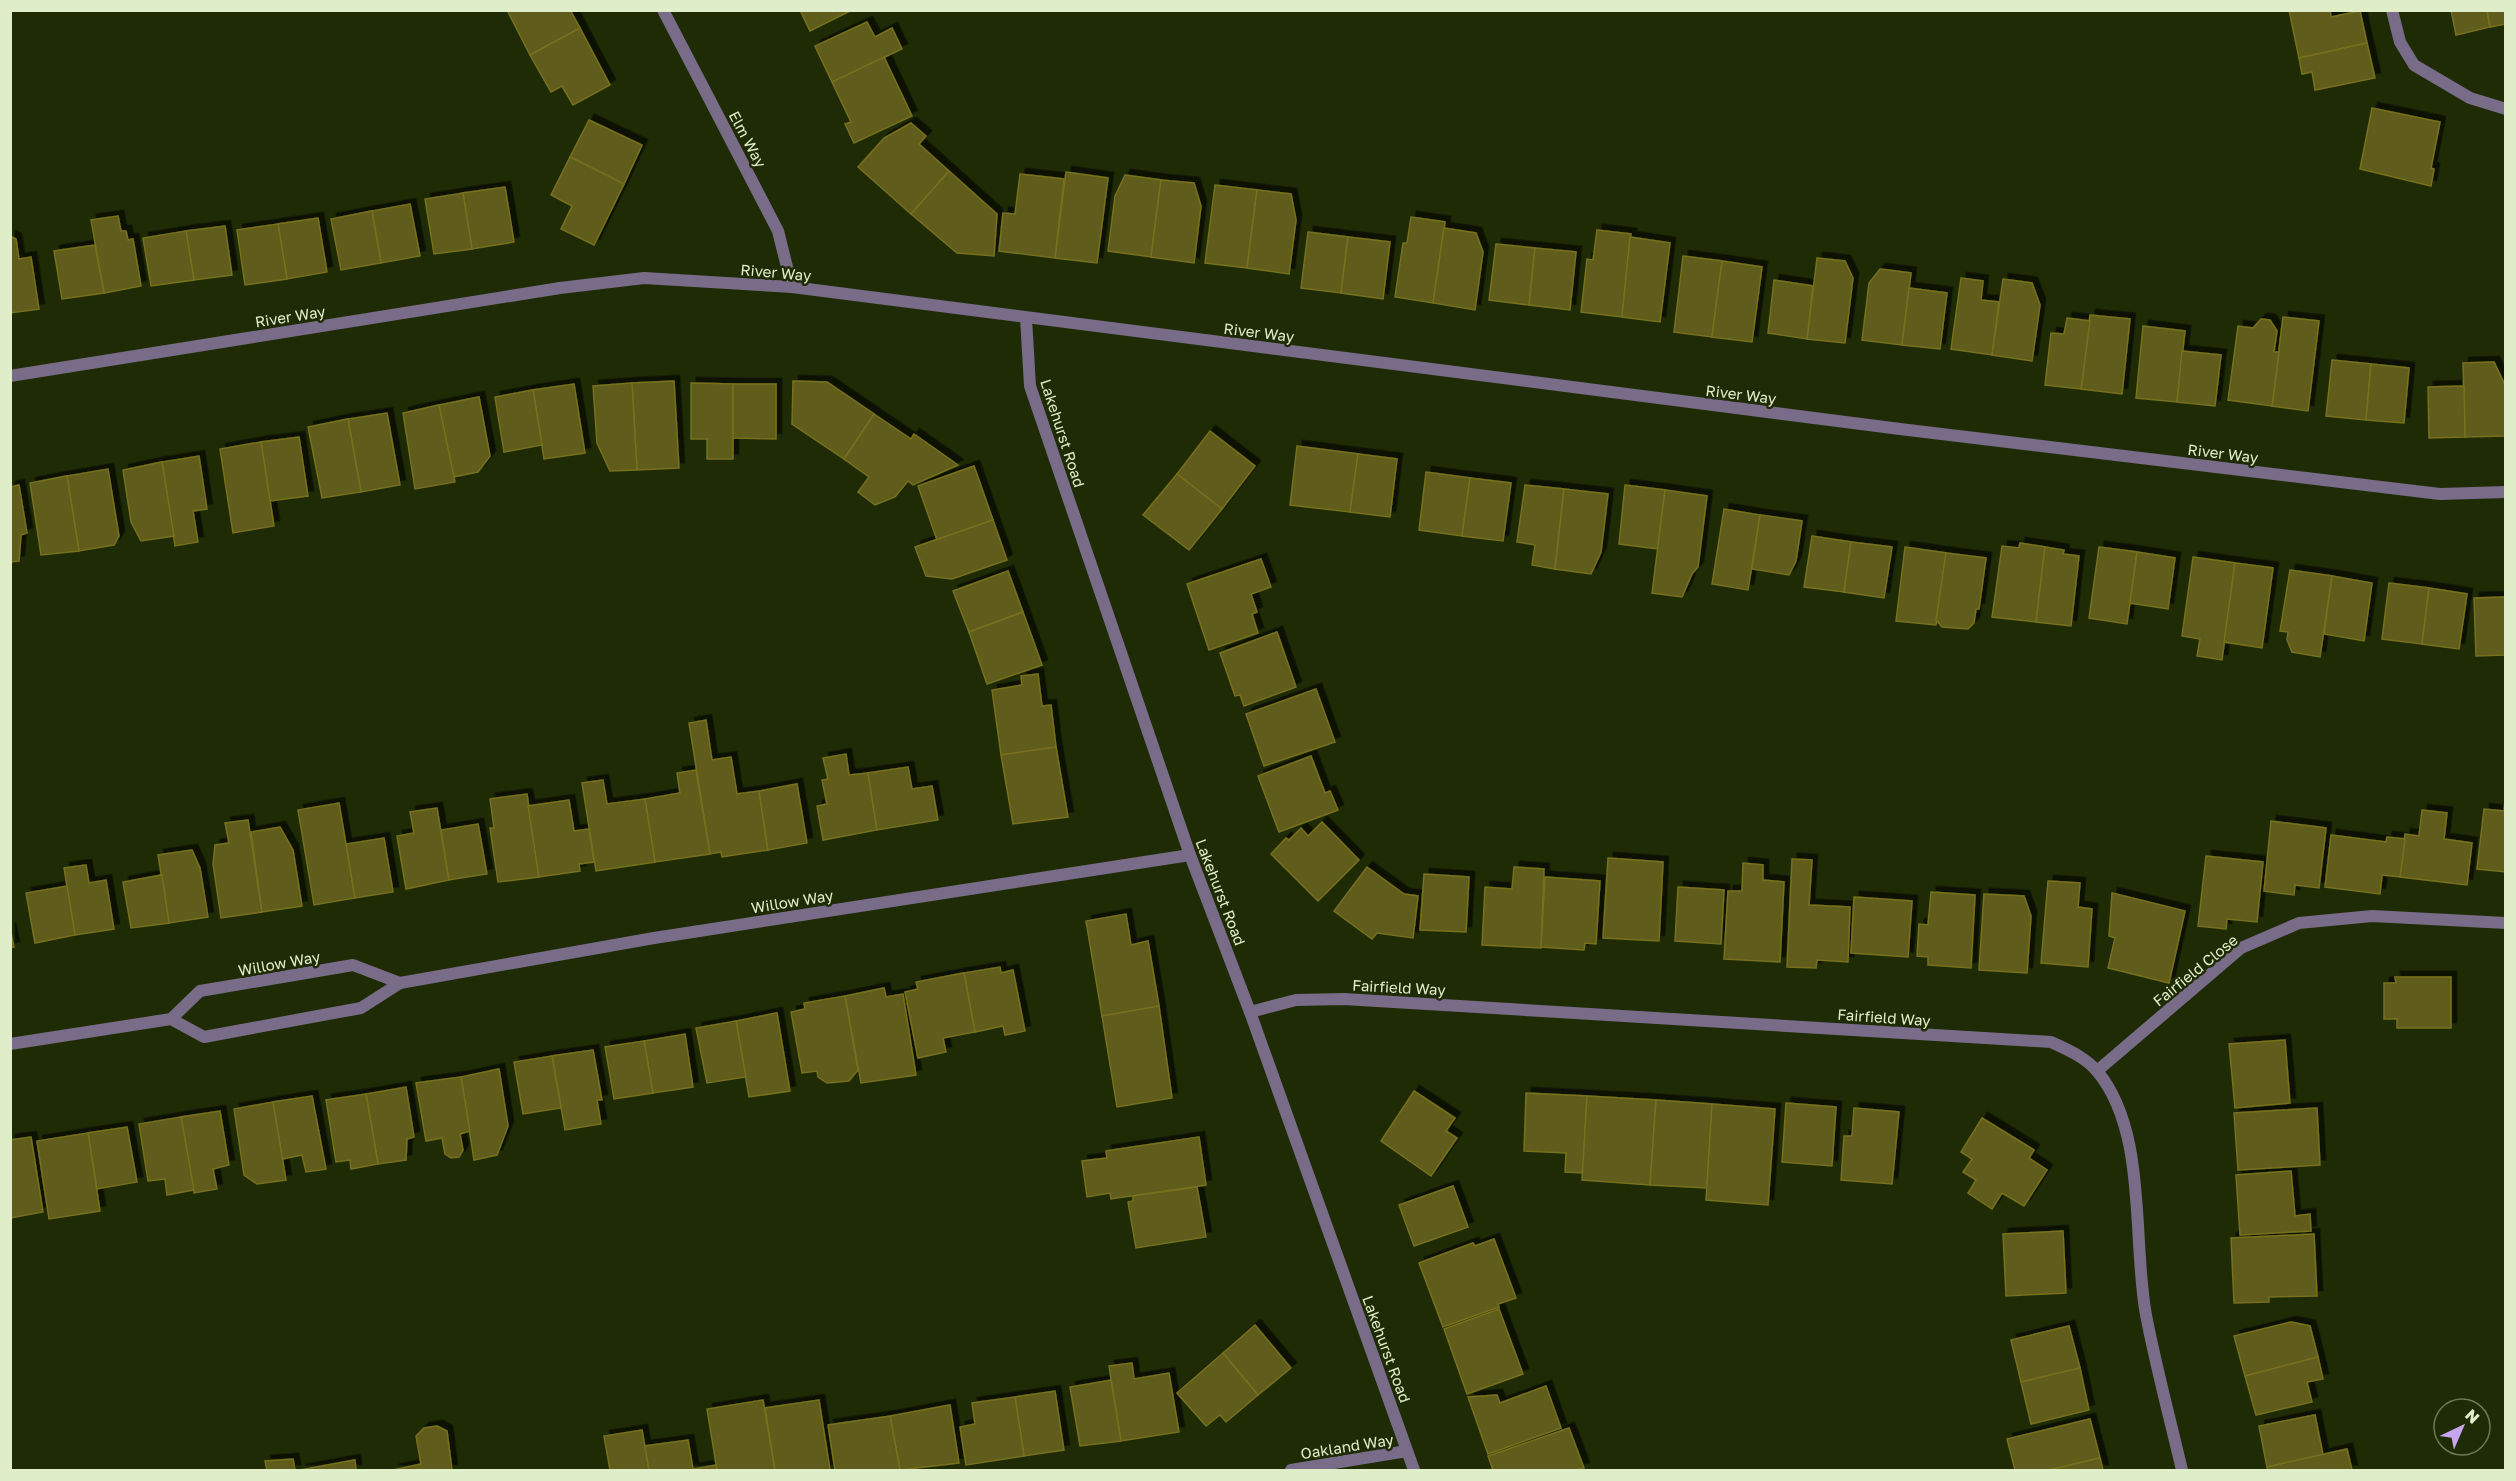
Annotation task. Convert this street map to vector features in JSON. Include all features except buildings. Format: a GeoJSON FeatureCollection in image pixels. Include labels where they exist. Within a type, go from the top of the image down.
{"type":"FeatureCollection","features":[{"type":"Feature","properties":{"kind":"street","name":"Elm Way"},"geometry":{"type":"LineString","coordinates":[[663,10],[778,231],[792,287]]}},
{"type":"Feature","properties":{"kind":"street"},"geometry":{"type":"LineString","coordinates":[[2392,10],[2400,42],[2414,65],[2470,98],[2505,109]]}},
{"type":"Feature","properties":{"kind":"street","name":"River Way"},"geometry":{"type":"LineString","coordinates":[[10,376],[560,288],[644,278],[792,287],[1911,431],[2440,494],[2505,492]]}},
{"type":"Feature","properties":{"kind":"street","name":"Lakehurst Road"},"geometry":{"type":"LineString","coordinates":[[1026,318],[1030,386],[1190,855],[1250,1012],[1414,1470]]}},
{"type":"Feature","properties":{"kind":"street","name":"Willow Way"},"geometry":{"type":"LineString","coordinates":[[400,982],[353,965],[200,991],[171,1019],[204,1036],[361,1008],[400,982],[654,938],[1190,855]]}},
{"type":"Feature","properties":{"kind":"street","name":"Fairfield Close"},"geometry":{"type":"LineString","coordinates":[[2097,1071],[2241,948],[2299,923],[2372,916],[2505,923]]}},
{"type":"Feature","properties":{"kind":"street","name":"Fairfield Way"},"geometry":{"type":"LineString","coordinates":[[1250,1012],[1296,1000],[1344,999],[2051,1042],[2076,1053],[2097,1071],[2116,1102],[2129,1141],[2145,1313],[2182,1470]]}},
{"type":"Feature","properties":{"kind":"street"},"geometry":{"type":"LineString","coordinates":[[10,1044],[171,1019]]}},
{"type":"Feature","properties":{"kind":"street","name":"Oakland Way"},"geometry":{"type":"LineString","coordinates":[[1291,1470],[1407,1451]]}}]}
